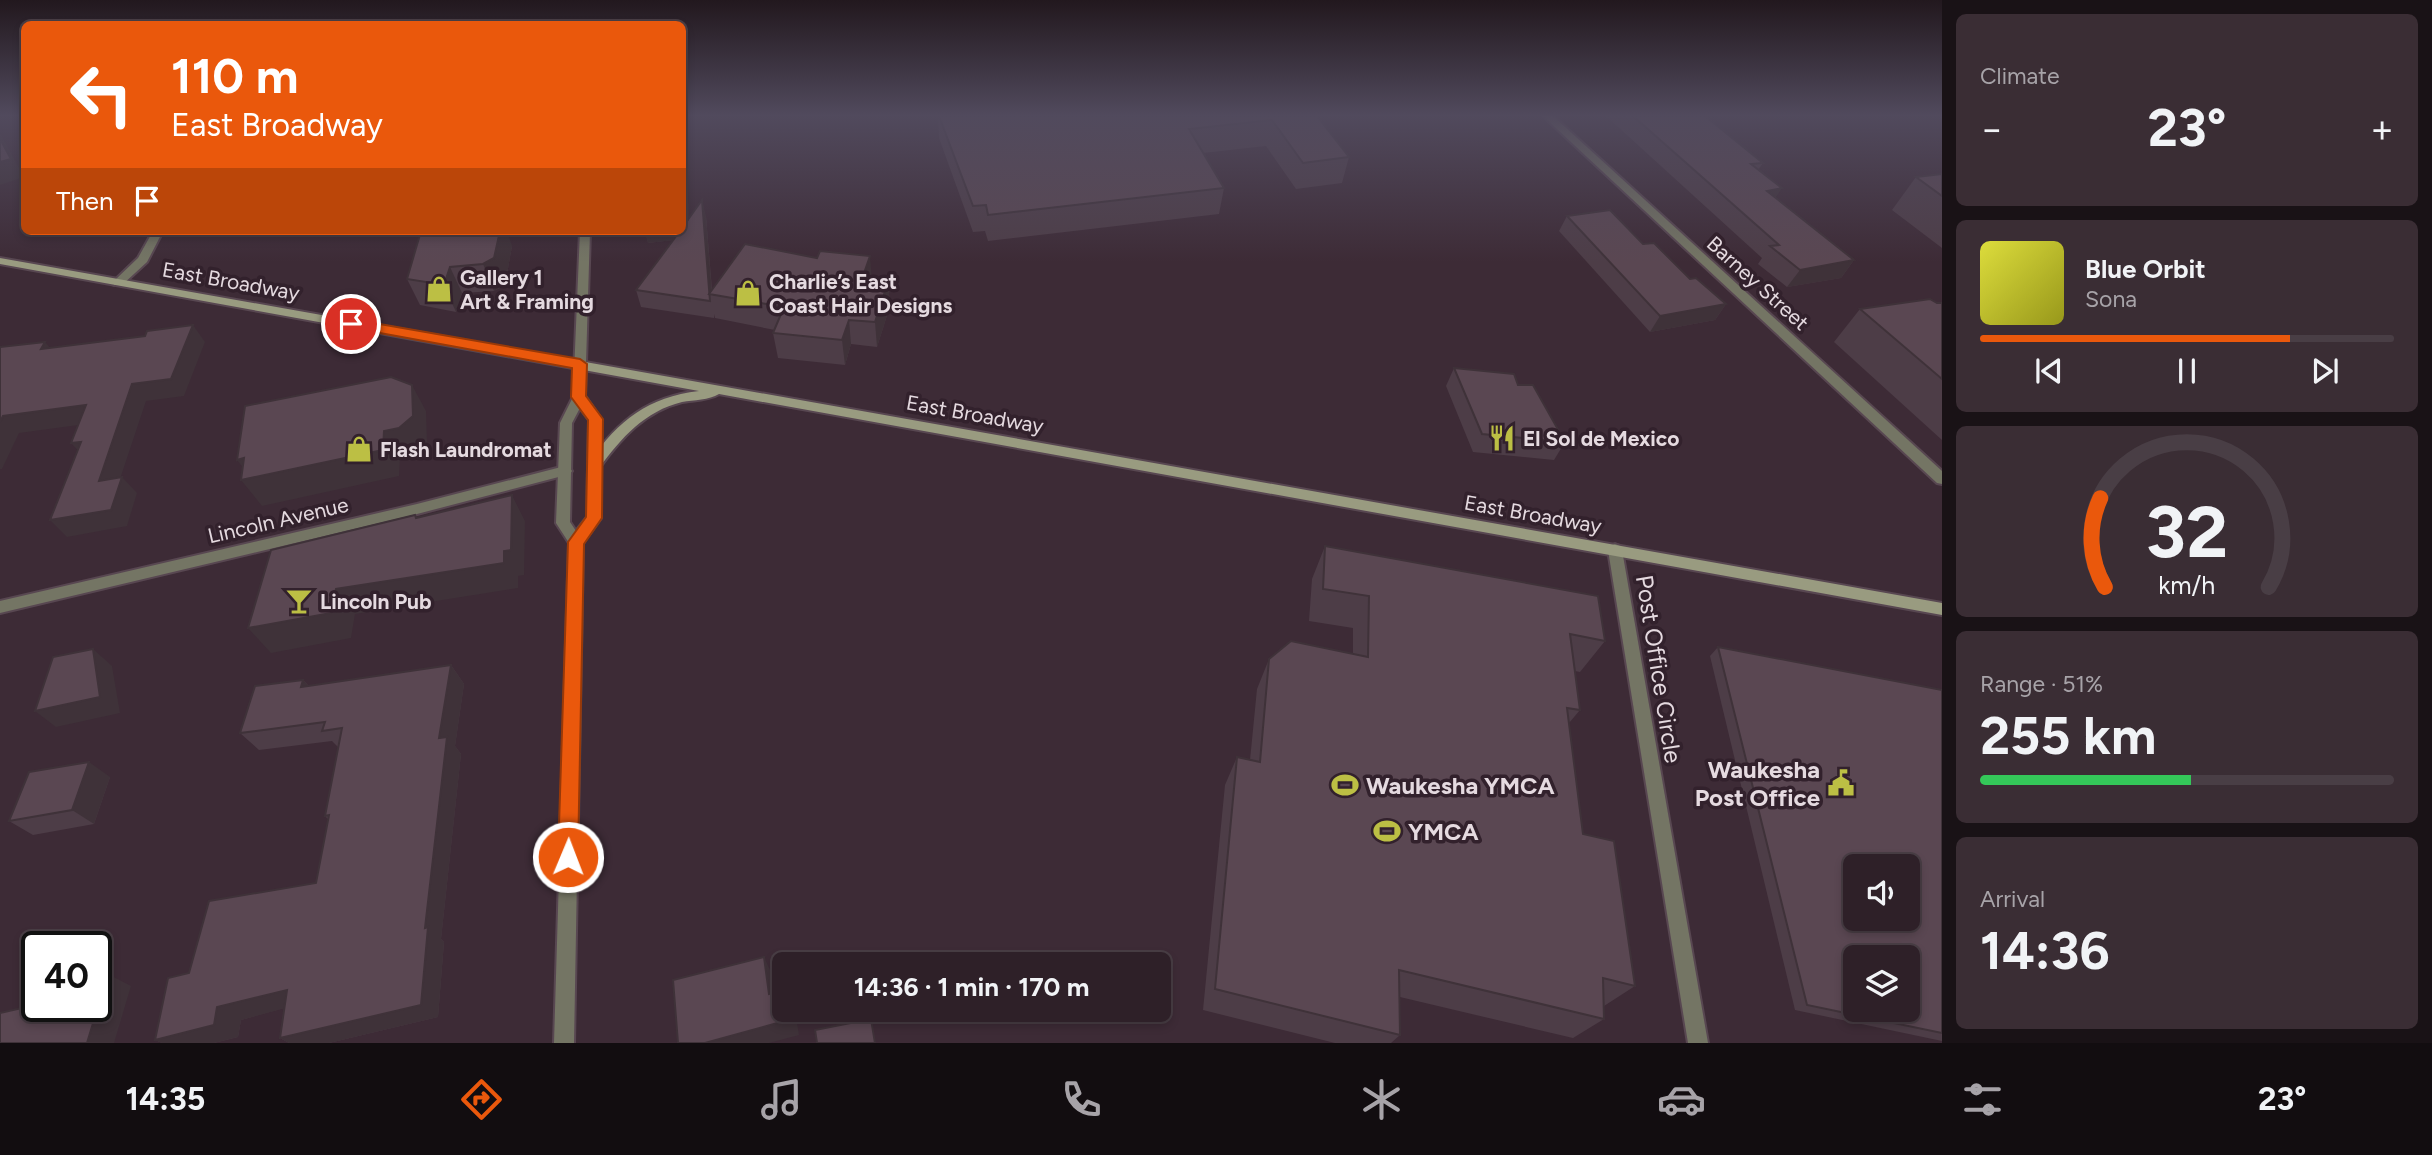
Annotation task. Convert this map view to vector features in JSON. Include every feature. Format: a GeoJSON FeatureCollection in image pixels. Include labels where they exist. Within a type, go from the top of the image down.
{"type":"FeatureCollection","features":[{"type":"Feature","properties":{"kind":"main road","name":"East Broadway"},"geometry":{"type":"LineString","coordinates":[[0,261],[1942,610]]}},
{"type":"Feature","properties":{"kind":"main road"},"geometry":{"type":"LineString","coordinates":[[595,464],[619,432],[653,406],[697,395],[734,392]]}},
{"type":"Feature","properties":{"kind":"street","name":"Barney Street"},"geometry":{"type":"LineString","coordinates":[[1601,165],[1942,480]]}},
{"type":"Feature","properties":{"kind":"street"},"geometry":{"type":"LineString","coordinates":[[118,283],[143,260],[156,235]]}},
{"type":"Feature","properties":{"kind":"street"},"geometry":{"type":"LineString","coordinates":[[576,542],[563,523],[566,423],[579,397],[585,235]]}},
{"type":"Feature","properties":{"kind":"street"},"geometry":{"type":"LineString","coordinates":[[564,1043],[576,542],[594,518],[595,419],[579,397]]}},
{"type":"Feature","properties":{"kind":"street","name":"Lincoln Avenue"},"geometry":{"type":"LineString","coordinates":[[0,607],[417,509],[565,471]]}},
{"type":"Feature","properties":{"kind":"street","name":"Post Office Circle"},"geometry":{"type":"LineString","coordinates":[[1615,550],[1634,679],[1698,1043]]}},
{"type":"Feature","properties":{"kind":"building"},"geometry":{"type":"Polygon","coordinates":[[[957,165],[1210,165],[1224,188],[988,215],[986,205],[973,206],[957,165]]]}},
{"type":"Feature","properties":{"kind":"building"},"geometry":{"type":"Polygon","coordinates":[[[1688,165],[1752,165],[1782,188],[1767,191],[1854,260],[1800,270],[1770,246],[1779,245],[1688,165]]]}},
{"type":"Feature","properties":{"kind":"building"},"geometry":{"type":"Polygon","coordinates":[[[1942,174],[1942,196],[1916,177],[1942,174]]]}},
{"type":"Feature","properties":{"kind":"building"},"geometry":{"type":"Polygon","coordinates":[[[702,200],[710,301],[636,290],[677,235],[686,235],[686,222],[702,200]]]}},
{"type":"Feature","properties":{"kind":"building"},"geometry":{"type":"Polygon","coordinates":[[[1610,210],[1643,244],[1654,243],[1690,279],[1696,278],[1726,304],[1660,316],[1567,216],[1610,210]]]}},
{"type":"Feature","properties":{"kind":"building"},"geometry":{"type":"Polygon","coordinates":[[[420,235],[499,235],[494,258],[483,264],[450,267],[444,285],[407,279],[420,235]]]}},
{"type":"Feature","properties":{"kind":"building"},"geometry":{"type":"Polygon","coordinates":[[[745,244],[817,258],[820,251],[870,256],[862,279],[888,282],[875,322],[849,320],[842,340],[773,333],[784,307],[709,294],[745,244]]]}},
{"type":"Feature","properties":{"kind":"building"},"geometry":{"type":"Polygon","coordinates":[[[1930,299],[1942,303],[1942,379],[1860,309],[1930,299]]]}},
{"type":"Feature","properties":{"kind":"building"},"geometry":{"type":"Polygon","coordinates":[[[193,325],[171,379],[132,384],[99,481],[122,477],[111,510],[50,520],[81,442],[71,443],[86,405],[3,416],[0,422],[0,347],[45,342],[41,349],[145,336],[147,331],[193,325]]]}},
{"type":"Feature","properties":{"kind":"building"},"geometry":{"type":"Polygon","coordinates":[[[1454,368],[1514,374],[1518,385],[1533,385],[1565,442],[1482,434],[1454,368]]]}},
{"type":"Feature","properties":{"kind":"building"},"geometry":{"type":"Polygon","coordinates":[[[391,377],[412,385],[413,416],[399,428],[384,431],[383,450],[241,480],[244,458],[237,460],[245,406],[391,377]]]}},
{"type":"Feature","properties":{"kind":"building"},"geometry":{"type":"Polygon","coordinates":[[[512,495],[511,550],[504,551],[504,563],[336,589],[331,613],[248,628],[271,550],[512,495]]]}},
{"type":"Feature","properties":{"kind":"building","name":"YMCA"},"geometry":{"type":"Polygon","coordinates":[[[1325,546],[1598,596],[1605,641],[1570,634],[1580,710],[1567,708],[1583,834],[1614,841],[1635,986],[1603,978],[1604,1019],[1399,970],[1400,1035],[1215,989],[1237,757],[1260,762],[1269,659],[1291,641],[1368,657],[1369,596],[1323,589],[1325,546]]]}},
{"type":"Feature","properties":{"kind":"building","name":"Waukesha Post Office"},"geometry":{"type":"Polygon","coordinates":[[[1718,647],[1942,690],[1942,1033],[1889,1022],[1920,1022],[1920,945],[1843,945],[1843,1012],[1807,1005],[1718,647]]]}},
{"type":"Feature","properties":{"kind":"building"},"geometry":{"type":"Polygon","coordinates":[[[93,649],[100,697],[35,711],[53,657],[93,649]]]}},
{"type":"Feature","properties":{"kind":"building"},"geometry":{"type":"Polygon","coordinates":[[[451,665],[439,738],[447,737],[425,928],[428,927],[421,1005],[280,1038],[287,990],[217,1007],[214,1025],[155,1040],[168,978],[189,973],[209,901],[316,883],[329,815],[325,816],[342,728],[322,731],[325,722],[240,733],[255,686],[303,680],[301,687],[451,665]]]}},
{"type":"Feature","properties":{"kind":"building"},"geometry":{"type":"Polygon","coordinates":[[[89,762],[72,810],[9,821],[29,772],[89,762]]]}},
{"type":"Feature","properties":{"kind":"building"},"geometry":{"type":"Polygon","coordinates":[[[764,957],[769,994],[772,993],[772,1022],[781,1022],[705,1043],[678,1043],[673,980],[764,957]]]}},
{"type":"Feature","properties":{"kind":"building"},"geometry":{"type":"Polygon","coordinates":[[[21,1008],[21,1022],[93,1022],[87,1043],[0,1043],[0,1013],[21,1008]]]}},
{"type":"Feature","properties":{"kind":"building"},"geometry":{"type":"Polygon","coordinates":[[[856,1022],[872,1022],[875,1043],[817,1043],[815,1030],[856,1022]]]}},
{"type":"Feature","properties":{"kind":"place","name":"Gallery 1 Art & Framing"},"geometry":{"type":"Point","coordinates":[439,289]}},
{"type":"Feature","properties":{"kind":"place","name":"Charlie’s East Coast Hair Designs"},"geometry":{"type":"Point","coordinates":[748,293]}},
{"type":"Feature","properties":{"kind":"place","name":"El Sol de Mexico"},"geometry":{"type":"Point","coordinates":[1502,438]}},
{"type":"Feature","properties":{"kind":"place","name":"Flash Laundromat"},"geometry":{"type":"Point","coordinates":[359,449]}},
{"type":"Feature","properties":{"kind":"place","name":"Lincoln Pub"},"geometry":{"type":"Point","coordinates":[299,601]}},
{"type":"Feature","properties":{"kind":"place","name":"Waukesha Post Office"},"geometry":{"type":"Point","coordinates":[1841,783]}},
{"type":"Feature","properties":{"kind":"place","name":"Waukesha YMCA"},"geometry":{"type":"Point","coordinates":[1345,785]}},
{"type":"Feature","properties":{"kind":"place","name":"YMCA"},"geometry":{"type":"Point","coordinates":[1387,831]}},
{"type":"Feature","properties":{"kind":"route"},"geometry":{"type":"LineString","coordinates":[[351,324],[580,364],[579,397],[595,419],[594,518],[576,542],[568,857]]}}]}
